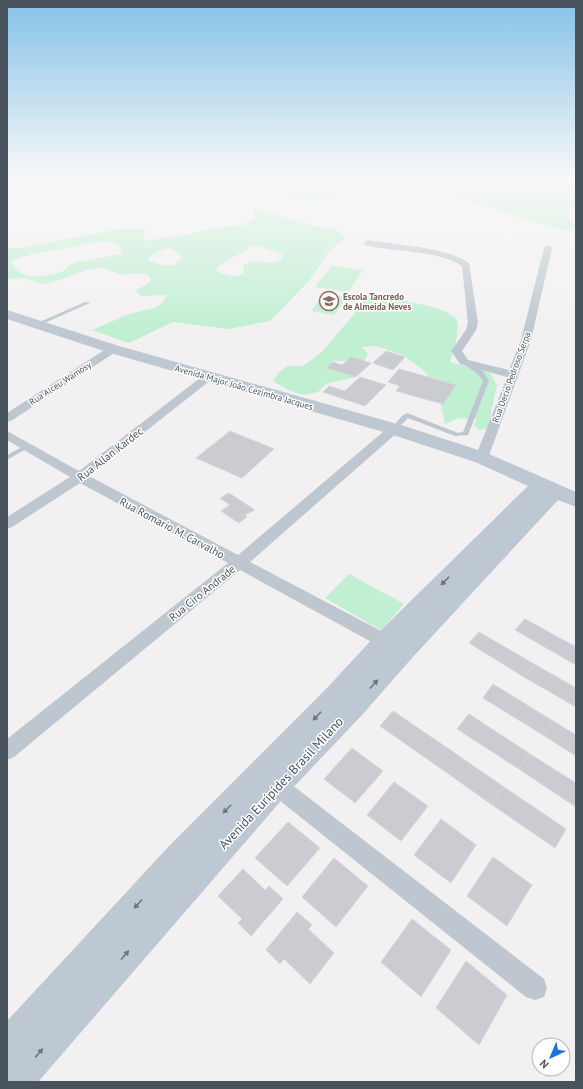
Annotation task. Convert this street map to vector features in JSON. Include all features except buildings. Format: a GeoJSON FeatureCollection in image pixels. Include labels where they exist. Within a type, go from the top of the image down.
{"type":"FeatureCollection","features":[{"type":"Feature","properties":{"kind":"main road","name":"Avenida Major João Cezimbra Jacques"},"geometry":{"type":"LineString","coordinates":[[7,314],[113,349],[394,430],[482,458],[558,491]]}},
{"type":"Feature","properties":{"kind":"main road","name":"Avenida Euripides Brasil Milano"},"geometry":{"type":"LineString","coordinates":[[7,1048],[191,862],[496,541],[558,491]]}},
{"type":"Feature","properties":{"kind":"main road","name":"Avenida Euripides Brasil Milano"},"geometry":{"type":"LineString","coordinates":[[14,1082],[191,862],[276,785],[344,702]]}},
{"type":"Feature","properties":{"kind":"street"},"geometry":{"type":"LineString","coordinates":[[368,243],[449,257],[464,262],[466,265],[473,323],[471,330],[456,351],[464,362],[513,375]]}},
{"type":"Feature","properties":{"kind":"street","name":"Rua Decio Pedroso Serpa"},"geometry":{"type":"LineString","coordinates":[[482,458],[526,340],[548,248]]}},
{"type":"Feature","properties":{"kind":"street","name":"Rua Alceu Wamosy"},"geometry":{"type":"LineString","coordinates":[[7,418],[113,349]]}},
{"type":"Feature","properties":{"kind":"street","name":"Rua Allan Kardec"},"geometry":{"type":"LineString","coordinates":[[7,524],[80,478],[208,377]]}},
{"type":"Feature","properties":{"kind":"street","name":"Rua Ciro Andrade"},"geometry":{"type":"LineString","coordinates":[[7,751],[239,563],[394,430]]}},
{"type":"Feature","properties":{"kind":"street","name":"Rua Romario M. Carvalho"},"geometry":{"type":"LineString","coordinates":[[7,435],[80,478],[395,646]]}},
{"type":"Feature","properties":{"kind":"street"},"geometry":{"type":"LineString","coordinates":[[276,785],[535,988]]}},
{"type":"Feature","properties":{"kind":"lane"},"geometry":{"type":"LineString","coordinates":[[38,324],[87,303]]}},
{"type":"Feature","properties":{"kind":"lane"},"geometry":{"type":"LineString","coordinates":[[394,430],[407,415],[457,435],[466,434],[486,381],[479,370],[464,362]]}},
{"type":"Feature","properties":{"kind":"lane"},"geometry":{"type":"LineString","coordinates":[[7,458],[26,447]]}},
{"type":"Feature","properties":{"kind":"green space"},"geometry":{"type":"Polygon","coordinates":[[[137,229],[146,231],[143,241],[213,229],[331,229],[337,230],[346,238],[329,251],[309,281],[270,321],[228,329],[173,322],[129,343],[92,330],[129,314],[155,308],[163,302],[167,295],[140,296],[136,290],[146,285],[151,280],[147,274],[134,273],[122,275],[103,268],[90,269],[57,281],[43,284],[24,278],[7,279],[7,248],[19,248],[113,230],[137,229]],[[105,241],[32,254],[11,261],[11,263],[21,273],[30,276],[43,276],[62,272],[68,266],[77,262],[121,254],[122,251],[118,244],[105,241]],[[251,246],[220,265],[216,269],[218,272],[231,276],[238,276],[244,273],[243,266],[247,263],[257,261],[272,263],[282,258],[281,253],[257,246],[251,246]],[[165,249],[153,254],[149,261],[158,264],[175,264],[181,257],[170,249],[165,249]]]}},
{"type":"Feature","properties":{"kind":"green space"},"geometry":{"type":"Polygon","coordinates":[[[556,229],[573,229],[570,231],[556,229]]]}},
{"type":"Feature","properties":{"kind":"green space"},"geometry":{"type":"Polygon","coordinates":[[[332,265],[363,270],[348,292],[315,287],[332,265]]]}},
{"type":"Feature","properties":{"kind":"green space"},"geometry":{"type":"Polygon","coordinates":[[[324,294],[347,297],[334,315],[311,311],[324,294]]]}},
{"type":"Feature","properties":{"kind":"green space"},"geometry":{"type":"Polygon","coordinates":[[[365,294],[429,306],[451,314],[456,319],[458,329],[455,347],[450,362],[490,373],[497,385],[488,428],[480,430],[474,426],[477,419],[459,418],[445,424],[437,387],[423,370],[403,355],[376,346],[362,347],[368,354],[364,361],[332,361],[331,368],[347,370],[355,377],[326,384],[318,392],[303,395],[288,390],[273,381],[278,373],[287,366],[303,366],[321,353],[355,313],[365,294]]]}},
{"type":"Feature","properties":{"kind":"green space"},"geometry":{"type":"Polygon","coordinates":[[[349,574],[404,604],[381,630],[325,598],[349,574]]]}},
{"type":"Feature","properties":{"kind":"place","name":"Escola Tancredo de Almeida Neves"},"geometry":{"type":"Point","coordinates":[329,301]}}]}
